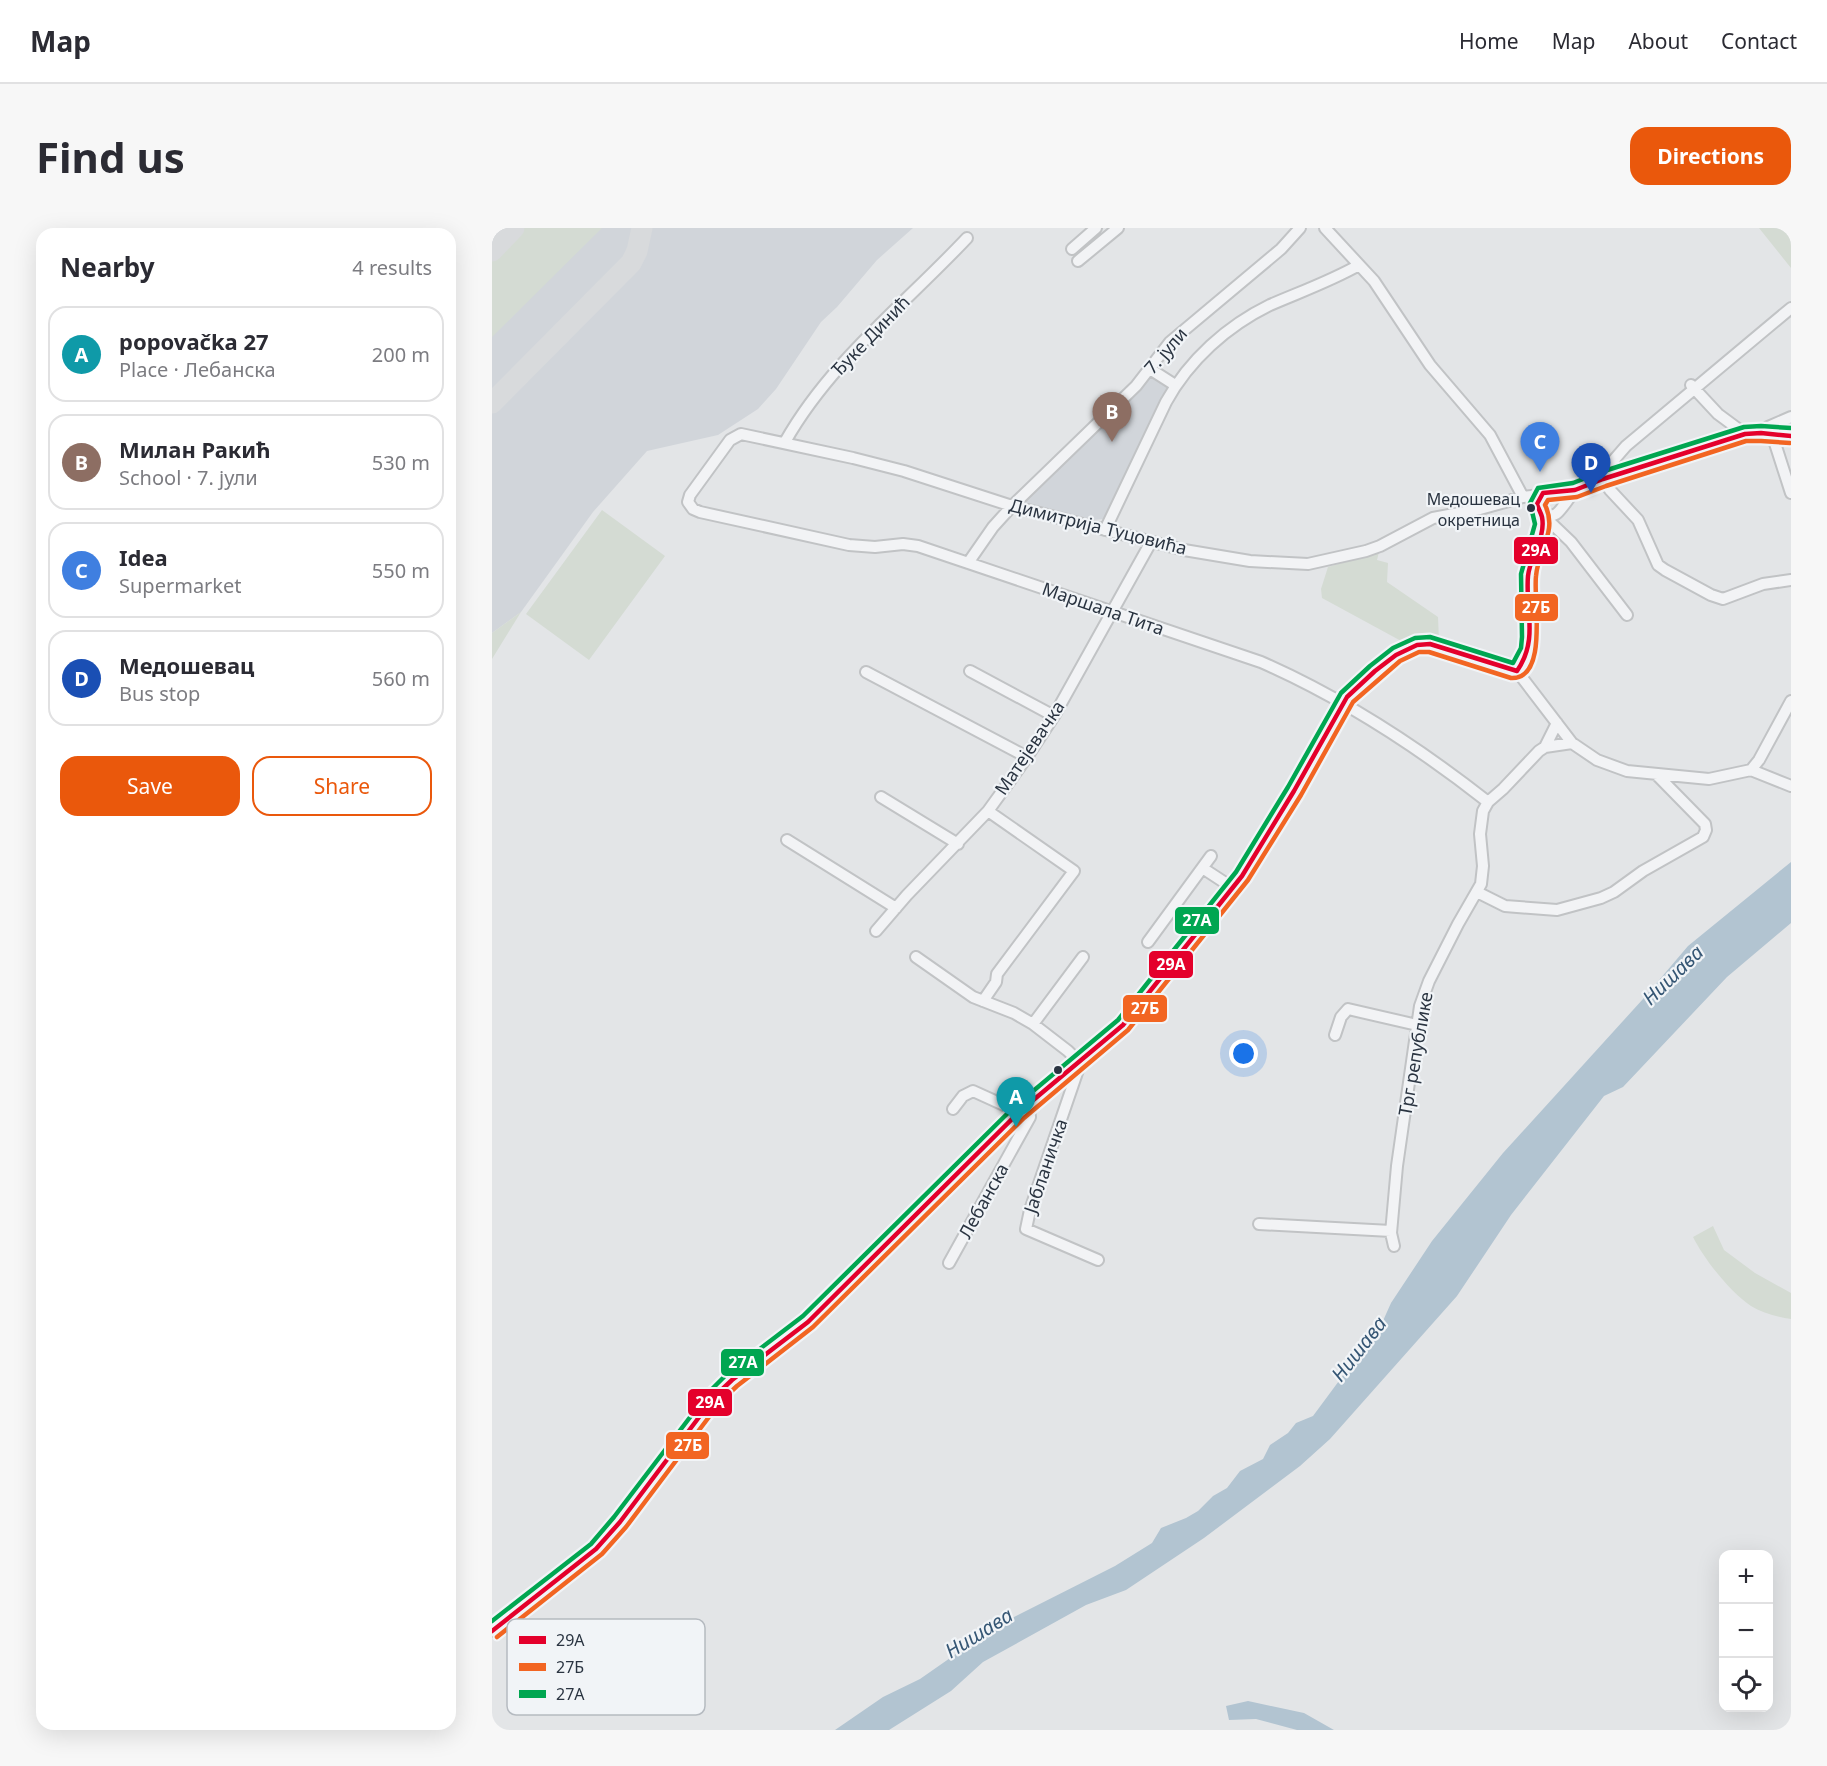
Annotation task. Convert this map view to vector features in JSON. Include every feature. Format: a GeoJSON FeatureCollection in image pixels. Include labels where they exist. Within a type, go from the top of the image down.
{"type":"FeatureCollection","features":[{"type":"Feature","properties":{"kind":"street"},"geometry":{"type":"LineString","coordinates":[[1072,249],[1096,228]]}},
{"type":"Feature","properties":{"kind":"street"},"geometry":{"type":"LineString","coordinates":[[1078,261],[1118,228]]}},
{"type":"Feature","properties":{"kind":"street","name":"7. јули"},"geometry":{"type":"LineString","coordinates":[[968,563],[993,527],[1012,506],[1136,386],[1170,342],[1281,249],[1300,228]]}},
{"type":"Feature","properties":{"kind":"street"},"geometry":{"type":"LineString","coordinates":[[1325,228],[1374,281],[1430,365],[1490,435],[1540,509],[1571,542],[1627,615]]}},
{"type":"Feature","properties":{"kind":"street","name":"Ђуке Динић"},"geometry":{"type":"LineString","coordinates":[[785,442],[807,407],[836,371],[967,238]]}},
{"type":"Feature","properties":{"kind":"street"},"geometry":{"type":"LineString","coordinates":[[1105,530],[1175,385],[1193,362],[1208,347],[1252,315],[1359,265]]}},
{"type":"Feature","properties":{"kind":"street"},"geometry":{"type":"LineString","coordinates":[[1791,308],[1692,387],[1615,457],[1606,469],[1603,479],[1610,490],[1638,520],[1658,565],[1711,595],[1723,599],[1763,584],[1791,580]]}},
{"type":"Feature","properties":{"kind":"street"},"geometry":{"type":"LineString","coordinates":[[1150,369],[1175,385]]}},
{"type":"Feature","properties":{"kind":"street"},"geometry":{"type":"LineString","coordinates":[[1692,387],[1718,414],[1745,434]]}},
{"type":"Feature","properties":{"kind":"street"},"geometry":{"type":"LineString","coordinates":[[1791,417],[1768,427],[1766,433],[1791,493]]}},
{"type":"Feature","properties":{"kind":"street"},"geometry":{"type":"LineString","coordinates":[[1540,509],[1558,513],[1575,490],[1745,434],[1766,433],[1791,436]]}},
{"type":"Feature","properties":{"kind":"street","name":"Димитрија Туцовића"},"geometry":{"type":"LineString","coordinates":[[688,502],[694,488],[730,440],[735,435],[741,434],[785,442],[904,471],[1012,506],[1151,542],[1250,561],[1308,564],[1380,546],[1433,518],[1480,509],[1540,509],[1546,491],[1575,490]]}},
{"type":"Feature","properties":{"kind":"street"},"geometry":{"type":"LineString","coordinates":[[1555,492],[1561,497],[1562,506]]}},
{"type":"Feature","properties":{"kind":"street","name":"Маршала Тита"},"geometry":{"type":"LineString","coordinates":[[688,502],[693,509],[700,512],[849,545],[864,547],[903,543],[918,546],[1262,662],[1343,703],[1438,763],[1488,802]]}},
{"type":"Feature","properties":{"kind":"street"},"geometry":{"type":"LineString","coordinates":[[1517,671],[1525,661],[1528,652],[1530,616],[1528,575],[1540,509]]}},
{"type":"Feature","properties":{"kind":"street","name":"Матејевачка"},"geometry":{"type":"LineString","coordinates":[[876,931],[988,811],[1027,757],[1054,716],[1151,542]]}},
{"type":"Feature","properties":{"kind":"street"},"geometry":{"type":"LineString","coordinates":[[507,1619],[596,1549],[620,1522],[715,1396],[732,1380],[808,1322],[1022,1109],[1124,1026],[1233,888],[1294,790],[1343,703],[1385,662],[1405,650],[1422,644],[1430,644],[1517,671],[1572,743],[1608,765],[1628,771],[1708,779],[1751,770],[1791,786]]}},
{"type":"Feature","properties":{"kind":"street"},"geometry":{"type":"LineString","coordinates":[[970,671],[1054,716]]}},
{"type":"Feature","properties":{"kind":"street"},"geometry":{"type":"LineString","coordinates":[[866,672],[1027,757]]}},
{"type":"Feature","properties":{"kind":"street"},"geometry":{"type":"LineString","coordinates":[[1751,770],[1759,760],[1791,701]]}},
{"type":"Feature","properties":{"kind":"street"},"geometry":{"type":"LineString","coordinates":[[1488,802],[1513,780],[1533,756],[1545,747],[1557,723]]}},
{"type":"Feature","properties":{"kind":"street"},"geometry":{"type":"LineString","coordinates":[[1545,747],[1572,743]]}},
{"type":"Feature","properties":{"kind":"street"},"geometry":{"type":"LineString","coordinates":[[1477,892],[1505,906],[1557,910],[1601,898],[1614,892],[1643,871],[1703,837],[1706,830],[1705,824],[1656,774]]}},
{"type":"Feature","properties":{"kind":"street"},"geometry":{"type":"LineString","coordinates":[[881,797],[958,843]]}},
{"type":"Feature","properties":{"kind":"street","name":"Трг републике"},"geometry":{"type":"LineString","coordinates":[[1394,1246],[1391,1231],[1397,1166],[1420,1006],[1429,981],[1481,884],[1483,866],[1481,823],[1488,802]]}},
{"type":"Feature","properties":{"kind":"street"},"geometry":{"type":"LineString","coordinates":[[983,1001],[996,982],[997,974],[1074,871],[988,811]]}},
{"type":"Feature","properties":{"kind":"street"},"geometry":{"type":"LineString","coordinates":[[788,840],[896,908]]}},
{"type":"Feature","properties":{"kind":"street"},"geometry":{"type":"LineString","coordinates":[[1148,942],[1204,869],[1211,856]]}},
{"type":"Feature","properties":{"kind":"street"},"geometry":{"type":"LineString","coordinates":[[1204,869],[1233,888]]}},
{"type":"Feature","properties":{"kind":"street"},"geometry":{"type":"LineString","coordinates":[[916,957],[973,997],[1014,1013],[1033,1024],[1068,1051],[1078,1062]]}},
{"type":"Feature","properties":{"kind":"street"},"geometry":{"type":"LineString","coordinates":[[1033,1024],[1083,957]]}},
{"type":"Feature","properties":{"kind":"street"},"geometry":{"type":"LineString","coordinates":[[1335,1035],[1341,1017],[1347,1009],[1417,1025]]}},
{"type":"Feature","properties":{"kind":"street","name":"Јабланичка"},"geometry":{"type":"LineString","coordinates":[[1078,1062],[1078,1070],[1030,1210],[1026,1229],[1098,1260]]}},
{"type":"Feature","properties":{"kind":"street"},"geometry":{"type":"LineString","coordinates":[[953,1109],[963,1096],[973,1091],[1022,1109]]}},
{"type":"Feature","properties":{"kind":"street","name":"Лебанска"},"geometry":{"type":"LineString","coordinates":[[949,1263],[1030,1117],[1029,1110],[1022,1109]]}},
{"type":"Feature","properties":{"kind":"street"},"geometry":{"type":"LineString","coordinates":[[1259,1224],[1391,1231]]}},
{"type":"Feature","properties":{"kind":"street"},"geometry":{"type":"LineString","coordinates":[[492,1631],[507,1619]]}},
{"type":"Feature","properties":{"kind":"shaded area"},"geometry":{"type":"Polygon","coordinates":[[[492,228],[913,228],[877,260],[837,307],[821,322],[776,389],[758,409],[718,435],[647,451],[593,512],[521,612],[492,633],[492,228]]]}},
{"type":"Feature","properties":{"kind":"shaded area"},"geometry":{"type":"Polygon","coordinates":[[[523,228],[602,228],[492,337],[492,259],[523,228]]]}},
{"type":"Feature","properties":{"kind":"shaded area"},"geometry":{"type":"Polygon","coordinates":[[[1759,228],[1791,228],[1791,268],[1759,228]]]}},
{"type":"Feature","properties":{"kind":"shaded area"},"geometry":{"type":"Polygon","coordinates":[[[1151,374],[1168,385],[1105,519],[1091,520],[1027,504],[1025,499],[1151,374]]]}},
{"type":"Feature","properties":{"kind":"shaded area"},"geometry":{"type":"Polygon","coordinates":[[[602,510],[665,556],[589,660],[526,614],[602,510]]]}},
{"type":"Feature","properties":{"kind":"shaded area"},"geometry":{"type":"Polygon","coordinates":[[[1379,552],[1377,560],[1388,563],[1387,582],[1438,617],[1439,641],[1403,642],[1322,598],[1321,589],[1328,567],[1379,552]]]}},
{"type":"Feature","properties":{"kind":"shaded area"},"geometry":{"type":"Polygon","coordinates":[[[521,612],[492,659],[492,633],[521,612]]]}},
{"type":"Feature","properties":{"kind":"shaded area"},"geometry":{"type":"Polygon","coordinates":[[[1713,1226],[1724,1250],[1755,1273],[1791,1293],[1791,1319],[1760,1311],[1751,1306],[1718,1274],[1693,1237],[1713,1226]]]}},
{"type":"Feature","properties":{"kind":"water","name":"Нишава"},"geometry":{"type":"Polygon","coordinates":[[[1791,862],[1791,923],[1727,977],[1623,1087],[1604,1096],[1511,1215],[1457,1296],[1330,1439],[1300,1466],[1204,1538],[1126,1590],[1086,1605],[983,1662],[951,1691],[889,1730],[835,1730],[883,1697],[920,1679],[996,1626],[1115,1566],[1152,1543],[1161,1528],[1198,1511],[1213,1496],[1227,1488],[1240,1471],[1263,1459],[1270,1445],[1288,1433],[1296,1423],[1313,1416],[1350,1366],[1360,1361],[1364,1349],[1382,1323],[1391,1303],[1432,1241],[1503,1153],[1688,946],[1791,862]]]}},
{"type":"Feature","properties":{"kind":"water"},"geometry":{"type":"Polygon","coordinates":[[[1248,1701],[1304,1713],[1334,1730],[1297,1730],[1256,1719],[1229,1720],[1226,1706],[1248,1701]]]}},
{"type":"Feature","properties":{"kind":"taxiway"},"geometry":{"type":"LineString","coordinates":[[492,251],[514,228]]}},
{"type":"Feature","properties":{"kind":"taxiway"},"geometry":{"type":"LineString","coordinates":[[492,403],[631,263],[637,251],[642,228]]}},
{"type":"Feature","properties":{"kind":"transit line","name":"27А"},"geometry":{"type":"LineString","coordinates":[[492,1621],[591,1544],[710,1391],[727,1374],[803,1316],[1014,1107],[1118,1020],[1236,872],[1288,787],[1341,693],[1393,648],[1415,638],[1430,637],[1513,663],[1521,648],[1521,574],[1535,524],[1530,503],[1538,488],[1573,483],[1744,427],[1791,428]]}},
{"type":"Feature","properties":{"kind":"transit line","name":"29А"},"geometry":{"type":"LineString","coordinates":[[507,1619],[596,1549],[620,1522],[715,1396],[732,1380],[808,1322],[1019,1112],[1123,1025],[1242,876],[1294,791],[1347,697],[1396,655],[1417,645],[1430,644],[1517,671],[1528,647],[1530,624],[1528,576],[1542,532],[1542,517],[1537,504],[1543,493],[1575,490],[1745,434],[1791,436]]}},
{"type":"Feature","properties":{"kind":"transit line","name":"27Б"},"geometry":{"type":"LineString","coordinates":[[520,1619],[602,1554],[626,1527],[721,1401],[813,1327],[1024,1118],[1128,1030],[1248,880],[1301,795],[1353,702],[1400,661],[1419,652],[1429,652],[1511,678],[1523,675],[1531,666],[1535,652],[1536,576],[1548,532],[1549,523],[1545,505],[1548,500],[1577,497],[1746,441],[1790,443]]}},
{"type":"Feature","properties":{"kind":"transit line","name":"29А"},"geometry":{"type":"LineString","coordinates":[[492,1631],[507,1619]]}},
{"type":"Feature","properties":{"kind":"transit line","name":"27Б"},"geometry":{"type":"LineString","coordinates":[[497,1637],[507,1629]]}},
{"type":"Feature","properties":{"kind":"place","name":"Милан Ракић"},"geometry":{"type":"Point","coordinates":[1112,442]}},
{"type":"Feature","properties":{"kind":"place","name":"Idea"},"geometry":{"type":"Point","coordinates":[1540,472]}},
{"type":"Feature","properties":{"kind":"place","name":"Медошевац"},"geometry":{"type":"Point","coordinates":[1591,493]}},
{"type":"Feature","properties":{"kind":"place","name":"Медошевац окретница"},"geometry":{"type":"Point","coordinates":[1531,508]}},
{"type":"Feature","properties":{"kind":"place","name":"popovačka 27"},"geometry":{"type":"Point","coordinates":[1016,1127]}}]}
